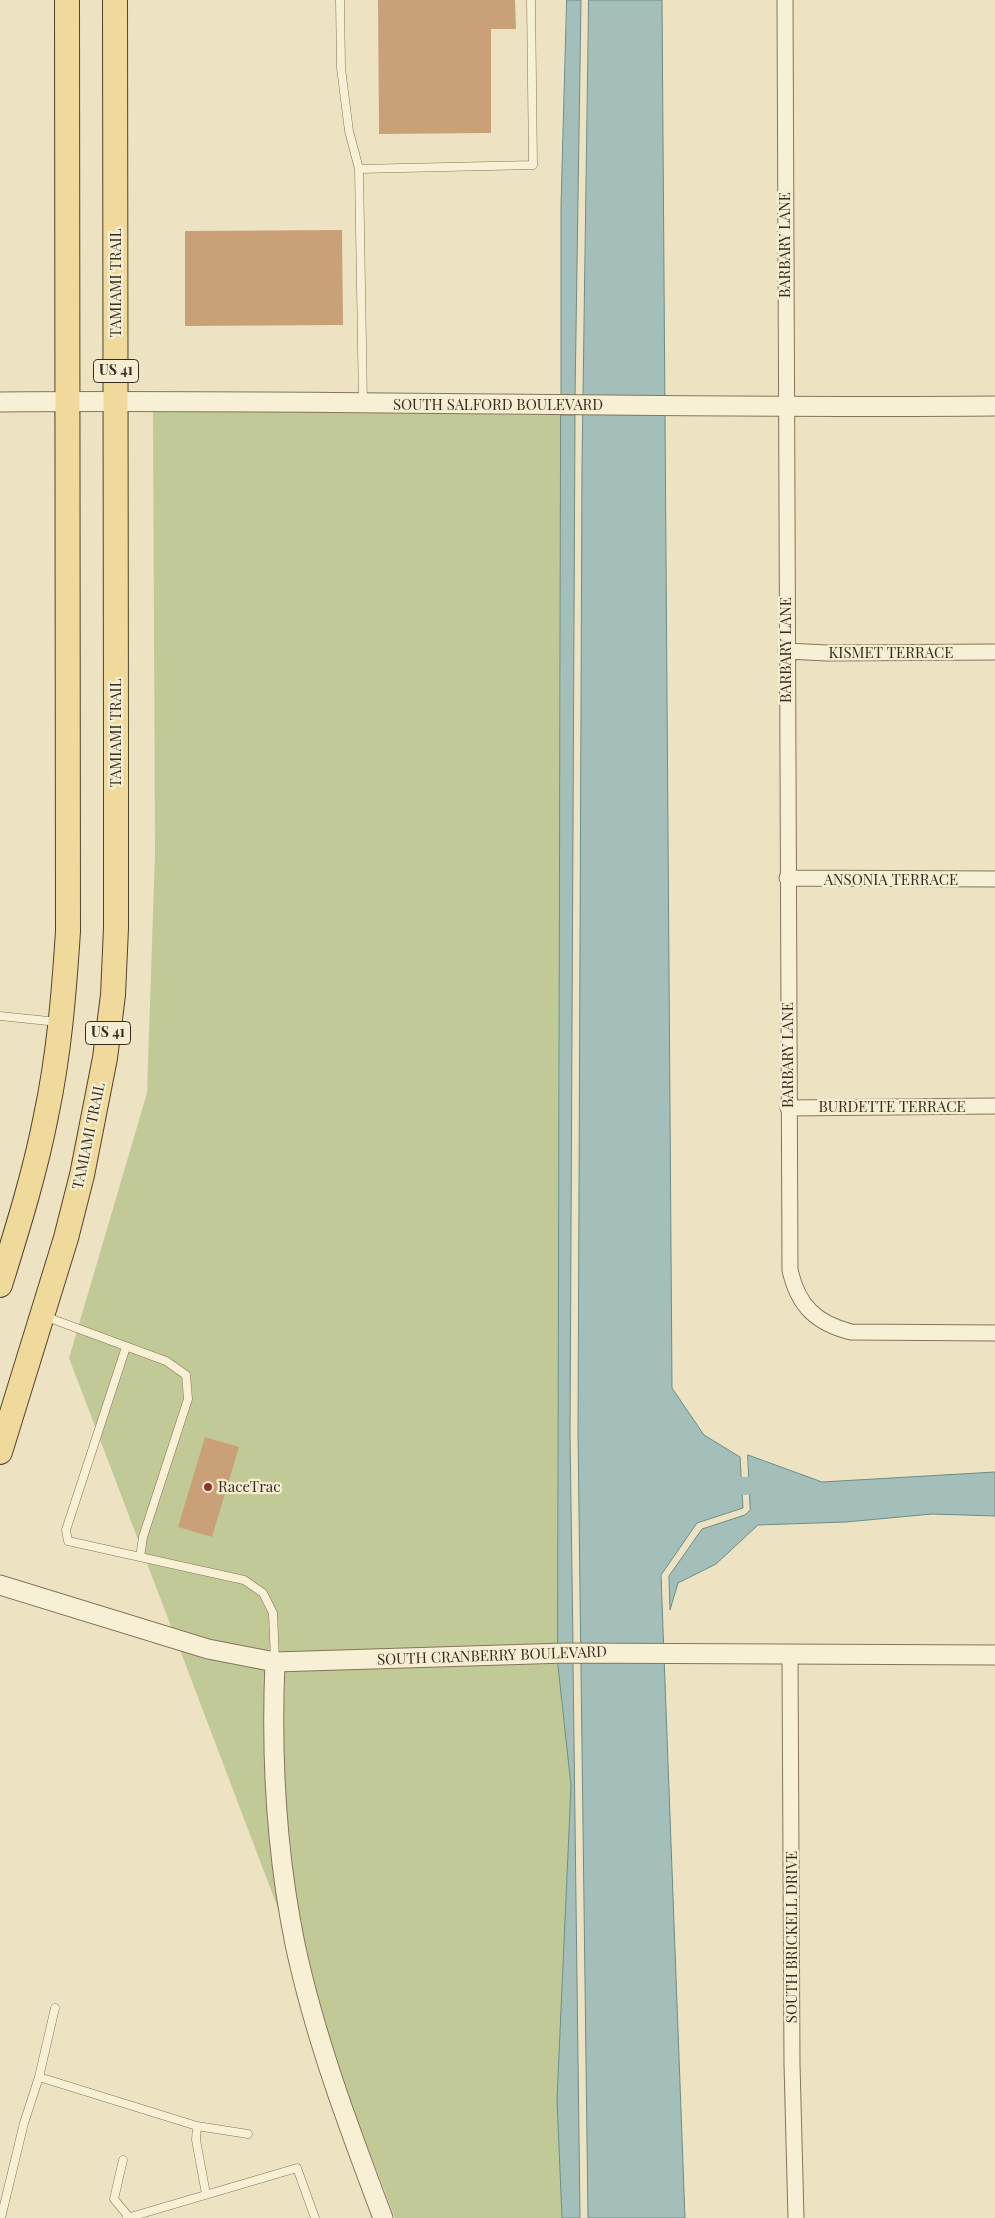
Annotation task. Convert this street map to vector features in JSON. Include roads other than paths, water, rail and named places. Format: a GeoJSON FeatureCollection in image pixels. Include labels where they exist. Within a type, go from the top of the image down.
{"type":"FeatureCollection","features":[{"type":"Feature","properties":{"kind":"main road"},"geometry":{"type":"LineString","coordinates":[[0,1285],[30,1183],[46,1117],[61,1022],[68,931],[67,0]]}},
{"type":"Feature","properties":{"kind":"main road","name":"TAMIAMI TRAIL"},"geometry":{"type":"LineString","coordinates":[[0,1452],[66,1238],[84,1165],[105,1058],[113,995],[116,928],[114,0]]}},
{"type":"Feature","properties":{"kind":"street","name":"BARBARY LANE"},"geometry":{"type":"LineString","coordinates":[[784,0],[790,1270],[800,1298],[810,1312],[835,1328],[851,1332],[995,1333]]}},
{"type":"Feature","properties":{"kind":"street","name":"SOUTH SALFORD BOULEVARD"},"geometry":{"type":"LineString","coordinates":[[0,402],[116,401],[568,406],[674,405],[785,408],[995,406]]}},
{"type":"Feature","properties":{"kind":"street","name":"KISMET TERRACE"},"geometry":{"type":"LineString","coordinates":[[786,651],[827,653],[995,652]]}},
{"type":"Feature","properties":{"kind":"street","name":"ANSONIA TERRACE"},"geometry":{"type":"LineString","coordinates":[[787,878],[995,879]]}},
{"type":"Feature","properties":{"kind":"street","name":"BURDETTE TERRACE"},"geometry":{"type":"LineString","coordinates":[[788,1108],[995,1106]]}},
{"type":"Feature","properties":{"kind":"street","name":"SOUTH CRANBERRY BOULEVARD"},"geometry":{"type":"LineString","coordinates":[[0,1585],[208,1649],[276,1662],[566,1653],[995,1655]]}},
{"type":"Feature","properties":{"kind":"street","name":"SOUTH BRICKELL DRIVE"},"geometry":{"type":"LineString","coordinates":[[790,1655],[792,2054],[796,2218]]}},
{"type":"Feature","properties":{"kind":"street"},"geometry":{"type":"LineString","coordinates":[[276,1662],[273,1720],[274,1773],[280,1841],[295,1943],[322,2050],[383,2218]]}},
{"type":"Feature","properties":{"kind":"lane"},"geometry":{"type":"LineString","coordinates":[[340,0],[341,68],[349,130],[359,170],[363,404]]}},
{"type":"Feature","properties":{"kind":"lane"},"geometry":{"type":"LineString","coordinates":[[359,170],[533,165],[531,0]]}},
{"type":"Feature","properties":{"kind":"lane"},"geometry":{"type":"LineString","coordinates":[[0,1016],[61,1022]]}},
{"type":"Feature","properties":{"kind":"lane"},"geometry":{"type":"LineString","coordinates":[[42,1316],[166,1361],[186,1375],[188,1399],[143,1536],[140,1557]]}},
{"type":"Feature","properties":{"kind":"lane"},"geometry":{"type":"LineString","coordinates":[[126,1346],[66,1530],[68,1541],[244,1580],[263,1593],[274,1613],[276,1662]]}},
{"type":"Feature","properties":{"kind":"lane"},"geometry":{"type":"LineString","coordinates":[[1,2218],[24,2123],[39,2078],[55,2008]]}},
{"type":"Feature","properties":{"kind":"lane"},"geometry":{"type":"LineString","coordinates":[[39,2078],[197,2126],[248,2134]]}},
{"type":"Feature","properties":{"kind":"lane"},"geometry":{"type":"LineString","coordinates":[[197,2126],[196,2140],[206,2194]]}},
{"type":"Feature","properties":{"kind":"lane"},"geometry":{"type":"LineString","coordinates":[[123,2160],[114,2199],[128,2217],[297,2168],[315,2218]]}},
{"type":"Feature","properties":{"kind":"water"},"geometry":{"type":"Polygon","coordinates":[[[567,0],[581,0],[575,397],[561,397],[561,206],[567,0]]]}},
{"type":"Feature","properties":{"kind":"water"},"geometry":{"type":"Polygon","coordinates":[[[589,0],[662,0],[672,1388],[704,1435],[740,1457],[743,1508],[697,1523],[661,1575],[685,2218],[588,2218],[578,1433],[582,466],[589,0]]]}},
{"type":"Feature","properties":{"kind":"water"},"geometry":{"type":"Polygon","coordinates":[[[561,415],[575,415],[570,1434],[573,1644],[558,1644],[561,415]]]}},
{"type":"Feature","properties":{"kind":"water"},"geometry":{"type":"Polygon","coordinates":[[[748,1455],[822,1482],[995,1472],[995,1516],[932,1514],[846,1522],[758,1525],[716,1564],[678,1583],[670,1610],[669,1576],[702,1529],[745,1515],[750,1510],[748,1455]]]}},
{"type":"Feature","properties":{"kind":"water"},"geometry":{"type":"Polygon","coordinates":[[[558,1662],[573,1662],[580,2218],[562,2218],[557,2100],[571,1786],[558,1662]]]}},
{"type":"Feature","properties":{"kind":"waterway"},"geometry":{"type":"LineString","coordinates":[[741,1486],[773,1485]]}},
{"type":"Feature","properties":{"kind":"place","name":"RaceTrac"},"geometry":{"type":"Point","coordinates":[208,1487]}}]}
